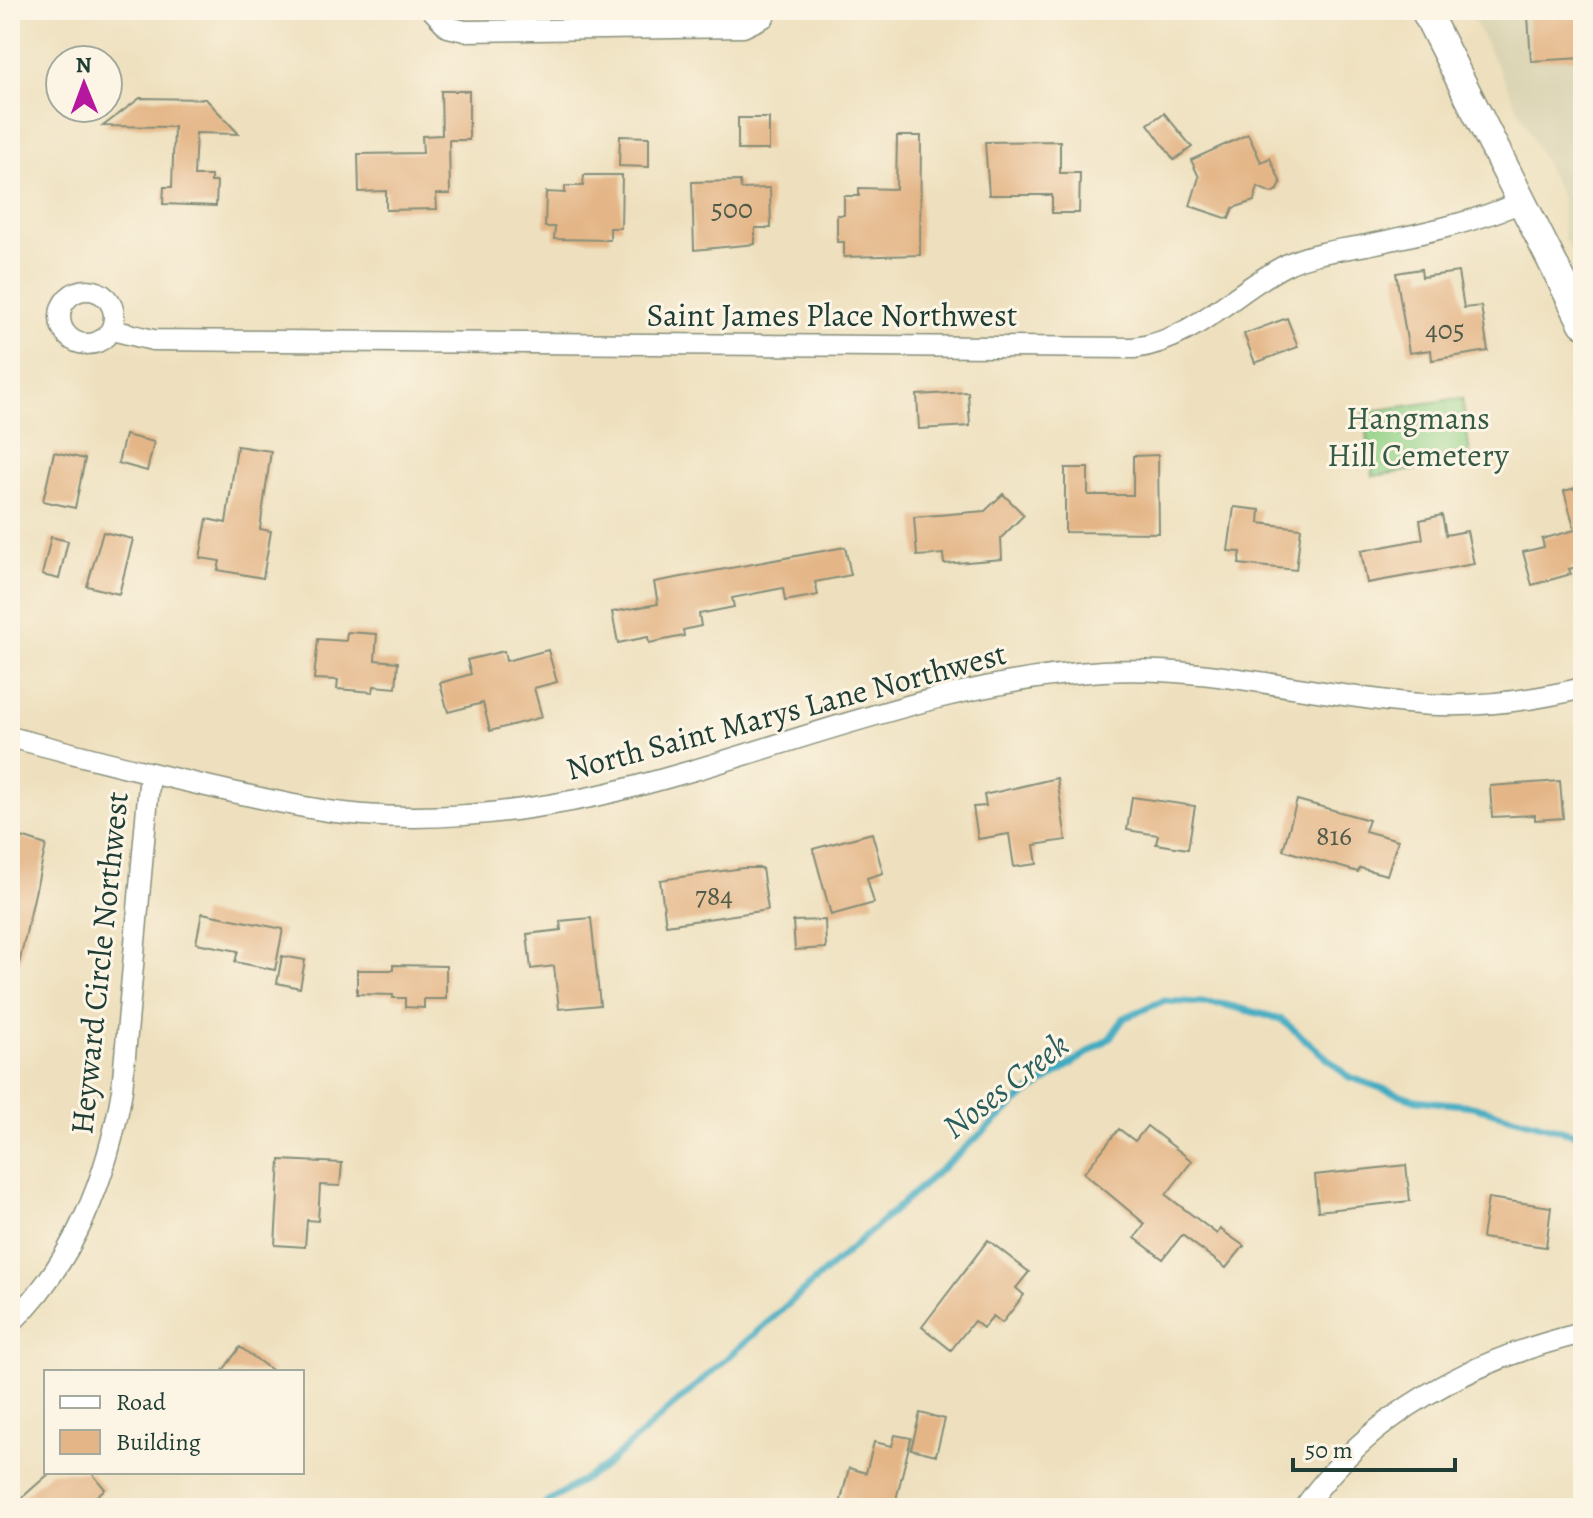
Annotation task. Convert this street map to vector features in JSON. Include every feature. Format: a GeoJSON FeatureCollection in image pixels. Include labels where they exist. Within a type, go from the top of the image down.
{"type":"FeatureCollection","features":[{"type":"Feature","properties":{"kind":"street"},"geometry":{"type":"LineString","coordinates":[[432,10],[448,27],[465,31],[743,27],[764,17]]}},
{"type":"Feature","properties":{"kind":"street"},"geometry":{"type":"LineString","coordinates":[[1425,10],[1583,323]]}},
{"type":"Feature","properties":{"kind":"street","name":"Saint James Place Northwest"},"geometry":{"type":"LineString","coordinates":[[112,330],[153,340],[1134,348],[1163,342],[1190,329],[1287,264],[1441,228],[1522,202]]}},
{"type":"Feature","properties":{"kind":"street","name":"North Saint Marys Lane Northwest"},"geometry":{"type":"LineString","coordinates":[[10,737],[150,773],[321,810],[395,816],[476,814],[596,796],[975,689],[1061,674],[1178,672],[1409,703],[1448,705],[1499,703],[1583,688]]}},
{"type":"Feature","properties":{"kind":"street","name":"Heyward Circle Northwest"},"geometry":{"type":"LineString","coordinates":[[10,1324],[50,1277],[73,1240],[97,1190],[113,1140],[122,1090],[150,773]]}},
{"type":"Feature","properties":{"kind":"street"},"geometry":{"type":"LineString","coordinates":[[1304,1508],[1346,1456],[1417,1400],[1471,1370],[1524,1349],[1583,1333]]}},
{"type":"Feature","properties":{"kind":"shaded area"},"geometry":{"type":"Polygon","coordinates":[[[1456,10],[1583,10],[1583,275],[1564,238],[1562,198],[1475,22],[1456,10]]]}},
{"type":"Feature","properties":{"kind":"green space","name":"Hangmans Hill Cemetery"},"geometry":{"type":"Polygon","coordinates":[[[1462,398],[1471,462],[1373,476],[1364,412],[1462,398]]]}},
{"type":"Feature","properties":{"kind":"building"},"geometry":{"type":"Polygon","coordinates":[[[1583,13],[1583,58],[1531,61],[1528,16],[1583,13]]]}},
{"type":"Feature","properties":{"kind":"building"},"geometry":{"type":"Polygon","coordinates":[[[441,91],[469,91],[469,140],[449,140],[450,194],[436,194],[437,209],[386,210],[386,191],[359,192],[358,154],[423,153],[422,136],[442,135],[441,91]]]}},
{"type":"Feature","properties":{"kind":"building"},"geometry":{"type":"Polygon","coordinates":[[[140,98],[206,99],[239,134],[196,133],[194,176],[211,176],[211,182],[217,182],[216,206],[163,204],[164,187],[172,187],[174,127],[103,126],[124,124],[124,110],[140,98]]]}},
{"type":"Feature","properties":{"kind":"building"},"geometry":{"type":"Polygon","coordinates":[[[1164,113],[1192,147],[1174,160],[1148,124],[1164,113]]]}},
{"type":"Feature","properties":{"kind":"building"},"geometry":{"type":"Polygon","coordinates":[[[738,118],[769,118],[769,150],[738,150],[738,118]]]}},
{"type":"Feature","properties":{"kind":"building"},"geometry":{"type":"Polygon","coordinates":[[[1248,134],[1261,162],[1270,158],[1281,183],[1278,190],[1271,193],[1258,187],[1254,201],[1233,208],[1229,219],[1190,206],[1199,177],[1191,160],[1248,134]]]}},
{"type":"Feature","properties":{"kind":"building"},"geometry":{"type":"Polygon","coordinates":[[[620,136],[649,137],[649,167],[619,166],[620,136]]]}},
{"type":"Feature","properties":{"kind":"building"},"geometry":{"type":"Polygon","coordinates":[[[897,136],[921,136],[920,255],[844,257],[844,242],[837,242],[837,215],[844,215],[844,196],[859,196],[859,188],[896,189],[897,136]]]}},
{"type":"Feature","properties":{"kind":"building"},"geometry":{"type":"Polygon","coordinates":[[[1060,141],[1060,173],[1080,173],[1079,213],[1052,213],[1052,195],[989,195],[985,142],[1060,141]]]}},
{"type":"Feature","properties":{"kind":"building"},"geometry":{"type":"Polygon","coordinates":[[[584,175],[622,175],[621,228],[610,228],[610,240],[554,239],[555,227],[545,227],[546,192],[565,193],[565,186],[583,186],[584,175]]]}},
{"type":"Feature","properties":{"kind":"building"},"geometry":{"type":"Polygon","coordinates":[[[740,181],[741,189],[770,188],[771,228],[755,228],[755,244],[694,250],[692,182],[740,181]]]}},
{"type":"Feature","properties":{"kind":"building"},"geometry":{"type":"Polygon","coordinates":[[[1421,269],[1422,277],[1458,272],[1464,308],[1481,306],[1488,351],[1432,360],[1431,350],[1409,353],[1396,273],[1421,269]]]}},
{"type":"Feature","properties":{"kind":"building"},"geometry":{"type":"Polygon","coordinates":[[[1287,318],[1298,347],[1255,363],[1244,334],[1287,318]]]}},
{"type":"Feature","properties":{"kind":"building"},"geometry":{"type":"Polygon","coordinates":[[[968,392],[970,426],[919,429],[917,395],[968,392]]]}},
{"type":"Feature","properties":{"kind":"building"},"geometry":{"type":"Polygon","coordinates":[[[125,435],[154,442],[147,471],[118,463],[125,435]]]}},
{"type":"Feature","properties":{"kind":"building"},"geometry":{"type":"Polygon","coordinates":[[[237,446],[271,451],[260,529],[271,531],[263,578],[218,570],[220,561],[200,558],[207,519],[226,523],[237,446]]]}},
{"type":"Feature","properties":{"kind":"building"},"geometry":{"type":"Polygon","coordinates":[[[54,452],[85,459],[75,508],[43,501],[54,452]]]}},
{"type":"Feature","properties":{"kind":"building"},"geometry":{"type":"Polygon","coordinates":[[[1158,455],[1159,533],[1065,532],[1065,468],[1088,468],[1088,495],[1133,495],[1133,456],[1158,455]]]}},
{"type":"Feature","properties":{"kind":"building"},"geometry":{"type":"Polygon","coordinates":[[[1583,486],[1583,565],[1569,569],[1571,574],[1532,585],[1523,552],[1544,547],[1542,539],[1575,530],[1564,491],[1583,486]]]}},
{"type":"Feature","properties":{"kind":"building"},"geometry":{"type":"Polygon","coordinates":[[[1003,494],[1024,515],[1001,538],[1002,559],[944,564],[943,554],[917,556],[914,517],[985,511],[1003,494]]]}},
{"type":"Feature","properties":{"kind":"building"},"geometry":{"type":"Polygon","coordinates":[[[1234,507],[1260,510],[1259,523],[1301,528],[1296,570],[1239,564],[1241,552],[1228,551],[1234,507]]]}},
{"type":"Feature","properties":{"kind":"building"},"geometry":{"type":"Polygon","coordinates":[[[1442,515],[1446,535],[1467,531],[1474,564],[1367,583],[1361,551],[1423,539],[1420,520],[1442,515]]]}},
{"type":"Feature","properties":{"kind":"building"},"geometry":{"type":"Polygon","coordinates":[[[103,532],[133,539],[119,594],[87,586],[103,532]]]}},
{"type":"Feature","properties":{"kind":"building"},"geometry":{"type":"Polygon","coordinates":[[[51,537],[68,541],[59,579],[42,575],[51,537]]]}},
{"type":"Feature","properties":{"kind":"building"},"geometry":{"type":"Polygon","coordinates":[[[845,547],[851,575],[815,582],[818,595],[785,601],[783,588],[732,598],[734,607],[699,614],[701,626],[683,630],[684,636],[649,643],[648,637],[618,643],[612,612],[658,604],[654,582],[845,547]]]}},
{"type":"Feature","properties":{"kind":"building"},"geometry":{"type":"Polygon","coordinates":[[[347,632],[377,634],[375,660],[398,662],[396,688],[374,686],[373,692],[337,689],[338,680],[314,679],[318,639],[346,641],[347,632]]]}},
{"type":"Feature","properties":{"kind":"building"},"geometry":{"type":"Polygon","coordinates":[[[548,650],[557,682],[534,688],[542,717],[490,731],[483,703],[448,712],[440,683],[471,674],[467,660],[504,651],[506,661],[548,650]]]}},
{"type":"Feature","properties":{"kind":"building"},"geometry":{"type":"Polygon","coordinates":[[[1057,778],[1066,840],[1034,845],[1037,864],[1014,867],[1009,834],[978,839],[973,807],[986,806],[984,795],[1057,778]]]}},
{"type":"Feature","properties":{"kind":"building"},"geometry":{"type":"Polygon","coordinates":[[[1560,781],[1563,818],[1535,820],[1535,815],[1492,817],[1490,786],[1560,781]]]}},
{"type":"Feature","properties":{"kind":"building"},"geometry":{"type":"Polygon","coordinates":[[[1132,797],[1195,806],[1188,849],[1156,844],[1158,835],[1127,830],[1132,797]]]}},
{"type":"Feature","properties":{"kind":"building"},"geometry":{"type":"Polygon","coordinates":[[[1297,800],[1369,820],[1365,831],[1398,840],[1387,875],[1360,868],[1358,872],[1283,850],[1297,800]]]}},
{"type":"Feature","properties":{"kind":"building"},"geometry":{"type":"Polygon","coordinates":[[[10,833],[46,845],[17,973],[10,972],[10,833]]]}},
{"type":"Feature","properties":{"kind":"building"},"geometry":{"type":"Polygon","coordinates":[[[872,833],[883,873],[867,878],[874,903],[831,915],[813,849],[872,833]]]}},
{"type":"Feature","properties":{"kind":"building"},"geometry":{"type":"Polygon","coordinates":[[[762,868],[768,910],[666,925],[660,880],[762,868]]]}},
{"type":"Feature","properties":{"kind":"building"},"geometry":{"type":"Polygon","coordinates":[[[202,913],[283,929],[275,970],[235,962],[238,951],[196,943],[202,913]]]}},
{"type":"Feature","properties":{"kind":"building"},"geometry":{"type":"Polygon","coordinates":[[[591,918],[600,1005],[559,1009],[554,966],[531,969],[527,934],[561,930],[560,921],[591,918]]]}},
{"type":"Feature","properties":{"kind":"building"},"geometry":{"type":"Polygon","coordinates":[[[825,920],[826,948],[795,950],[793,921],[825,920]]]}},
{"type":"Feature","properties":{"kind":"building"},"geometry":{"type":"Polygon","coordinates":[[[282,956],[305,960],[300,988],[277,983],[282,956]]]}},
{"type":"Feature","properties":{"kind":"building"},"geometry":{"type":"Polygon","coordinates":[[[393,965],[446,966],[446,999],[424,999],[424,1008],[405,1007],[405,998],[357,994],[357,970],[393,970],[393,965]]]}},
{"type":"Feature","properties":{"kind":"building"},"geometry":{"type":"Polygon","coordinates":[[[1147,1126],[1192,1161],[1166,1195],[1217,1234],[1220,1229],[1244,1246],[1226,1268],[1182,1235],[1163,1259],[1135,1238],[1145,1224],[1084,1173],[1119,1129],[1135,1141],[1147,1126]]]}},
{"type":"Feature","properties":{"kind":"building"},"geometry":{"type":"Polygon","coordinates":[[[280,1160],[342,1163],[340,1186],[320,1185],[318,1221],[307,1220],[305,1247],[275,1245],[280,1160]]]}},
{"type":"Feature","properties":{"kind":"building"},"geometry":{"type":"Polygon","coordinates":[[[1406,1165],[1410,1201],[1318,1211],[1315,1175],[1406,1165]]]}},
{"type":"Feature","properties":{"kind":"building"},"geometry":{"type":"Polygon","coordinates":[[[1488,1198],[1551,1207],[1546,1247],[1482,1238],[1488,1198]]]}},
{"type":"Feature","properties":{"kind":"building"},"geometry":{"type":"Polygon","coordinates":[[[988,1240],[1029,1272],[1016,1288],[1024,1295],[1002,1323],[993,1316],[983,1328],[974,1321],[951,1350],[922,1327],[988,1240]]]}},
{"type":"Feature","properties":{"kind":"building"},"geometry":{"type":"Polygon","coordinates":[[[240,1347],[271,1370],[223,1370],[240,1347]]]}},
{"type":"Feature","properties":{"kind":"building"},"geometry":{"type":"Polygon","coordinates":[[[920,1413],[945,1419],[936,1455],[911,1449],[920,1413]]]}},
{"type":"Feature","properties":{"kind":"building"},"geometry":{"type":"Polygon","coordinates":[[[895,1435],[911,1438],[894,1508],[839,1508],[849,1468],[866,1473],[874,1442],[892,1446],[895,1435]]]}},
{"type":"Feature","properties":{"kind":"building"},"geometry":{"type":"Polygon","coordinates":[[[49,1474],[93,1474],[105,1489],[82,1508],[10,1508],[49,1474]]]}},
{"type":"Feature","properties":{"kind":"waterway","name":"Noses Creek"},"geometry":{"type":"LineString","coordinates":[[538,1508],[604,1467],[1026,1094],[1110,1038],[1124,1018],[1163,1001],[1222,1004],[1281,1019],[1349,1077],[1416,1100],[1472,1106],[1583,1136]]}}]}
